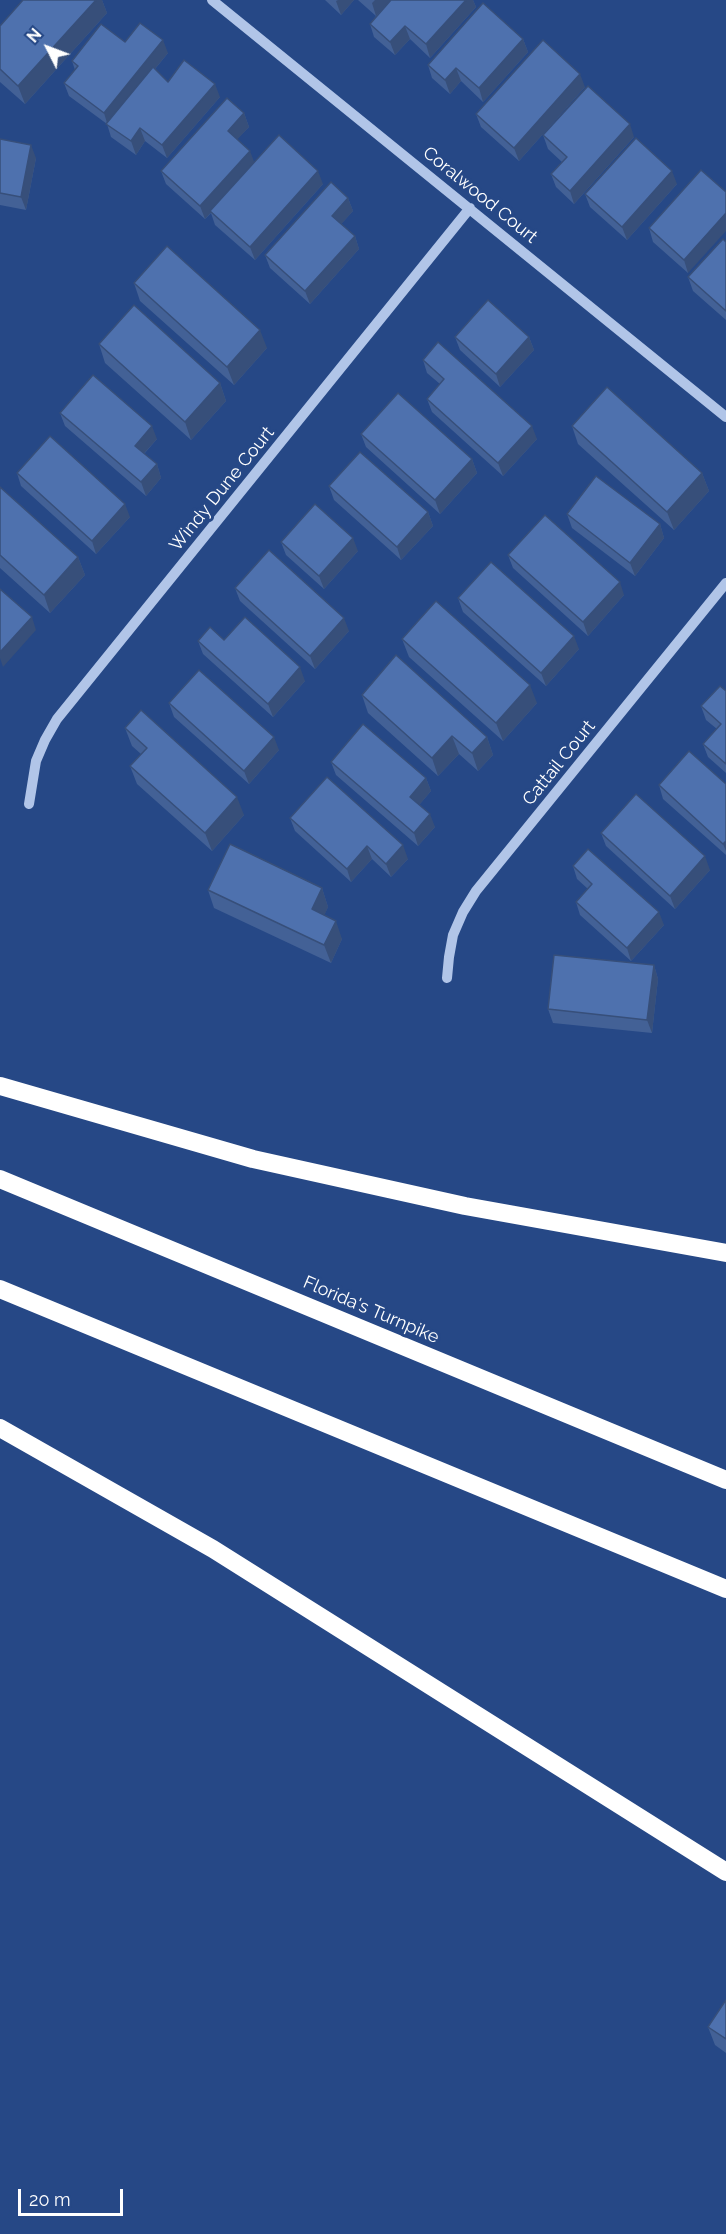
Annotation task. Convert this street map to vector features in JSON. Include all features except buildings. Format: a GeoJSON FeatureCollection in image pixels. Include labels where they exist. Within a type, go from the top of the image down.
{"type":"FeatureCollection","features":[{"type":"Feature","properties":{"kind":"highway"},"geometry":{"type":"LineString","coordinates":[[0,1086],[253,1159],[465,1206],[726,1253]]}},
{"type":"Feature","properties":{"kind":"highway","name":"Florida's Turnpike"},"geometry":{"type":"LineString","coordinates":[[0,1179],[726,1480]]}},
{"type":"Feature","properties":{"kind":"highway"},"geometry":{"type":"LineString","coordinates":[[0,1289],[726,1588]]}},
{"type":"Feature","properties":{"kind":"highway"},"geometry":{"type":"LineString","coordinates":[[0,1428],[213,1549],[726,1872]]}},
{"type":"Feature","properties":{"kind":"street","name":"Coralwood Court"},"geometry":{"type":"LineString","coordinates":[[212,0],[726,417]]}},
{"type":"Feature","properties":{"kind":"street","name":"Windy Dune Court"},"geometry":{"type":"LineString","coordinates":[[29,804],[36,761],[57,719],[470,208]]}},
{"type":"Feature","properties":{"kind":"street","name":"Cattail Court"},"geometry":{"type":"LineString","coordinates":[[447,978],[448,957],[453,935],[476,891],[726,583]]}}]}
